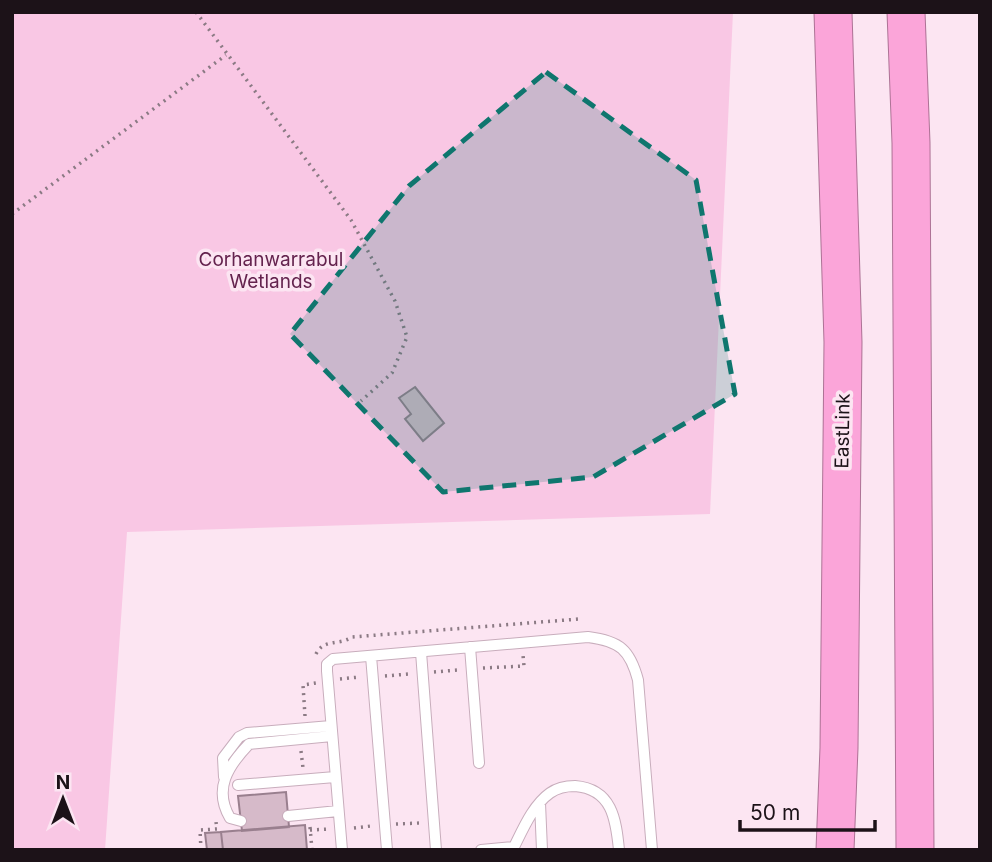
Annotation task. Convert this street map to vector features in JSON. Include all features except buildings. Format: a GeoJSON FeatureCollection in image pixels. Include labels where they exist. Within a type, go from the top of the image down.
{"type":"FeatureCollection","features":[{"type":"Feature","properties":{"kind":"highway","name":"EastLink"},"geometry":{"type":"LineString","coordinates":[[833,12],[843,342],[839,748],[835,850]]}},
{"type":"Feature","properties":{"kind":"highway"},"geometry":{"type":"LineString","coordinates":[[906,12],[911,143],[915,850]]}},
{"type":"Feature","properties":{"kind":"highway"},"geometry":{"type":"LineString","coordinates":[[814,850],[816,806],[839,748]]}},
{"type":"Feature","properties":{"kind":"lane"},"geometry":{"type":"LineString","coordinates":[[342,850],[327,675],[327,664],[332,659],[589,638],[604,639],[623,648],[633,660],[638,680],[652,850]]}},
{"type":"Feature","properties":{"kind":"lane"},"geometry":{"type":"LineString","coordinates":[[470,647],[479,763]]}},
{"type":"Feature","properties":{"kind":"lane"},"geometry":{"type":"LineString","coordinates":[[421,652],[436,850]]}},
{"type":"Feature","properties":{"kind":"lane"},"geometry":{"type":"LineString","coordinates":[[371,656],[387,850]]}},
{"type":"Feature","properties":{"kind":"lane"},"geometry":{"type":"LineString","coordinates":[[241,821],[230,818],[225,810],[224,777],[249,744],[332,731]]}},
{"type":"Feature","properties":{"kind":"lane"},"geometry":{"type":"LineString","coordinates":[[238,785],[335,777]]}},
{"type":"Feature","properties":{"kind":"lane"},"geometry":{"type":"LineString","coordinates":[[481,850],[514,848],[548,794],[570,786],[586,787],[599,793],[609,804],[619,850]]}},
{"type":"Feature","properties":{"kind":"lane"},"geometry":{"type":"LineString","coordinates":[[540,803],[542,850]]}},
{"type":"Feature","properties":{"kind":"lane"},"geometry":{"type":"LineString","coordinates":[[288,816],[338,811]]}},
{"type":"Feature","properties":{"kind":"path"},"geometry":{"type":"LineString","coordinates":[[196,12],[351,220],[395,301],[407,337],[392,373],[361,401]]}},
{"type":"Feature","properties":{"kind":"path"},"geometry":{"type":"LineString","coordinates":[[12,214],[226,55]]}},
{"type":"Feature","properties":{"kind":"path"},"geometry":{"type":"LineString","coordinates":[[327,675],[373,677],[524,666],[520,624]]}},
{"type":"Feature","properties":{"kind":"highlighted area"},"geometry":{"type":"Polygon","coordinates":[[[546,72],[696,180],[735,394],[593,477],[443,492],[290,334],[409,186],[546,72]]]}},
{"type":"Feature","properties":{"kind":"green space","name":"Corhanwarrabul Wetlands"},"geometry":{"type":"Polygon","coordinates":[[[12,12],[733,12],[710,514],[127,532],[105,850],[12,850],[12,12]]]}}]}
